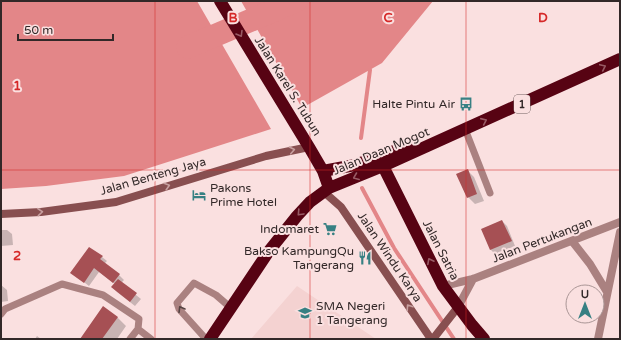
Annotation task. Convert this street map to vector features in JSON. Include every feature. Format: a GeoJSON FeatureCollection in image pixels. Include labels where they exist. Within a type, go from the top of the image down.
{"type":"FeatureCollection","features":[{"type":"Feature","properties":{"kind":"highway","name":"Jalan Karel S. Tubun"},"geometry":{"type":"LineString","coordinates":[[220,1],[323,171],[327,190]]}},
{"type":"Feature","properties":{"kind":"highway","name":"Jalan Daan Mogot"},"geometry":{"type":"LineString","coordinates":[[210,339],[269,251],[310,202],[327,190],[620,59]]}},
{"type":"Feature","properties":{"kind":"highway"},"geometry":{"type":"LineString","coordinates":[[323,171],[355,165],[397,150],[423,148]]}},
{"type":"Feature","properties":{"kind":"highway","name":"Jalan Satria"},"geometry":{"type":"LineString","coordinates":[[382,166],[443,286],[457,308],[484,339]]}},
{"type":"Feature","properties":{"kind":"street","name":"Jalan Benteng Jaya"},"geometry":{"type":"LineString","coordinates":[[1,214],[42,212],[116,202],[266,156],[309,147]]}},
{"type":"Feature","properties":{"kind":"street","name":"Jalan Windu Karya"},"geometry":{"type":"LineString","coordinates":[[327,190],[342,207],[433,338]]}},
{"type":"Feature","properties":{"kind":"street","name":"Jalan Pertukangan"},"geometry":{"type":"LineString","coordinates":[[443,286],[473,280],[620,222]]}},
{"type":"Feature","properties":{"kind":"street"},"geometry":{"type":"LineString","coordinates":[[598,339],[620,232]]}},
{"type":"Feature","properties":{"kind":"street"},"geometry":{"type":"LineString","coordinates":[[572,241],[590,264],[607,292]]}},
{"type":"Feature","properties":{"kind":"street"},"geometry":{"type":"LineString","coordinates":[[433,338],[457,308],[473,280]]}},
{"type":"Feature","properties":{"kind":"lane"},"geometry":{"type":"LineString","coordinates":[[465,129],[490,194]]}},
{"type":"Feature","properties":{"kind":"lane"},"geometry":{"type":"LineString","coordinates":[[206,339],[179,309],[177,303],[194,283],[216,295],[231,308]]}},
{"type":"Feature","properties":{"kind":"lane"},"geometry":{"type":"LineString","coordinates":[[1,314],[5,309],[62,284],[103,295],[139,319],[138,329],[130,339]]}},
{"type":"Feature","properties":{"kind":"lane"},"geometry":{"type":"LineString","coordinates":[[138,329],[151,339]]}},
{"type":"Feature","properties":{"kind":"shaded area"},"geometry":{"type":"Polygon","coordinates":[[[1,1],[197,1],[271,129],[124,176],[46,186],[1,189],[1,1]]]}},
{"type":"Feature","properties":{"kind":"shaded area"},"geometry":{"type":"Polygon","coordinates":[[[241,1],[433,1],[382,63],[302,108],[241,1]]]}},
{"type":"Feature","properties":{"kind":"shaded area","name":"SMA Negeri 1 Tangerang"},"geometry":{"type":"Polygon","coordinates":[[[297,286],[376,339],[251,339],[297,286]]]}},
{"type":"Feature","properties":{"kind":"building"},"geometry":{"type":"Polygon","coordinates":[[[468,169],[477,194],[467,198],[456,174],[468,169]]]}},
{"type":"Feature","properties":{"kind":"building"},"geometry":{"type":"Polygon","coordinates":[[[502,220],[512,241],[490,250],[481,229],[502,220]]]}},
{"type":"Feature","properties":{"kind":"building"},"geometry":{"type":"Polygon","coordinates":[[[89,247],[103,256],[100,259],[120,274],[113,283],[94,268],[84,283],[70,273],[89,247]]]}},
{"type":"Feature","properties":{"kind":"building"},"geometry":{"type":"Polygon","coordinates":[[[118,279],[137,293],[130,302],[111,287],[118,279]]]}},
{"type":"Feature","properties":{"kind":"building"},"geometry":{"type":"Polygon","coordinates":[[[103,306],[118,317],[102,339],[80,339],[103,306]]]}},
{"type":"Feature","properties":{"kind":"waterway"},"geometry":{"type":"LineString","coordinates":[[188,47],[296,1]]}},
{"type":"Feature","properties":{"kind":"waterway"},"geometry":{"type":"LineString","coordinates":[[361,138],[370,70]]}},
{"type":"Feature","properties":{"kind":"waterway"},"geometry":{"type":"LineString","coordinates":[[362,188],[394,248],[454,339]]}},
{"type":"Feature","properties":{"kind":"place","name":"Halte Pintu Air"},"geometry":{"type":"Point","coordinates":[466,104]}},
{"type":"Feature","properties":{"kind":"place","name":"Pakons Prime Hotel"},"geometry":{"type":"Point","coordinates":[199,195]}},
{"type":"Feature","properties":{"kind":"place","name":"Indomaret"},"geometry":{"type":"Point","coordinates":[330,229]}},
{"type":"Feature","properties":{"kind":"place","name":"Bakso KampungQu Tangerang"},"geometry":{"type":"Point","coordinates":[365,258]}},
{"type":"Feature","properties":{"kind":"place","name":"SMA Negeri 1 Tangerang"},"geometry":{"type":"Point","coordinates":[305,313]}}]}
